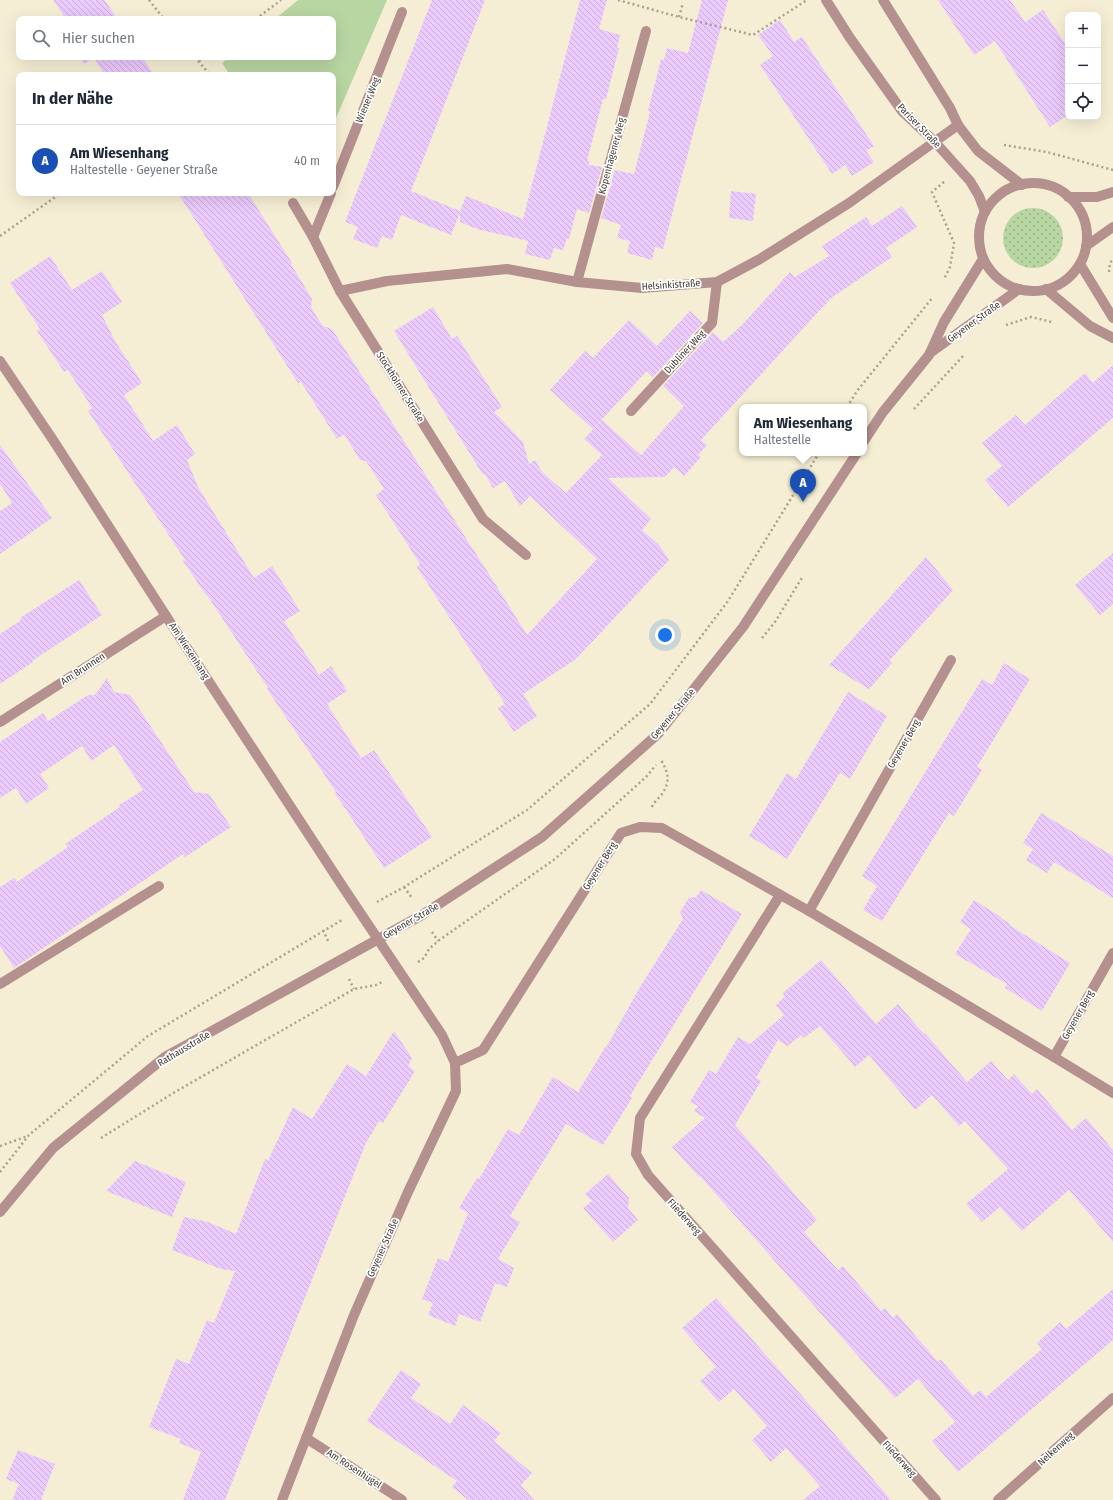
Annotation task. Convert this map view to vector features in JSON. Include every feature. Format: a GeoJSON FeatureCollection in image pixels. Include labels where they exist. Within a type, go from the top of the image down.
{"type":"FeatureCollection","features":[{"type":"Feature","properties":{"kind":"street","name":"Pariser Straße"},"geometry":{"type":"LineString","coordinates":[[826,0],[850,38],[902,110],[935,142],[970,182],[979,196],[985,212]]}},
{"type":"Feature","properties":{"kind":"street"},"geometry":{"type":"LineString","coordinates":[[883,0],[950,108],[958,125],[978,151],[1022,185]]}},
{"type":"Feature","properties":{"kind":"street","name":"Wiener Weg"},"geometry":{"type":"LineString","coordinates":[[336,180],[402,12]]}},
{"type":"Feature","properties":{"kind":"street","name":"Kopenhagener Weg"},"geometry":{"type":"LineString","coordinates":[[577,282],[646,31]]}},
{"type":"Feature","properties":{"kind":"street","name":"Helsinkistraße"},"geometry":{"type":"LineString","coordinates":[[340,291],[387,281],[507,269],[577,282],[642,288],[717,282],[760,259],[849,203],[958,125]]}},
{"type":"Feature","properties":{"kind":"street"},"geometry":{"type":"LineString","coordinates":[[1034,184],[1046,186],[1058,190],[1068,197],[1079,211],[1086,228],[1086,246],[1080,264],[1071,275],[1060,284],[1046,289],[1032,291],[1019,290],[1004,283],[992,272],[983,259],[979,243],[980,227],[985,212],[1000,194],[1011,188],[1022,185],[1034,184]]}},
{"type":"Feature","properties":{"kind":"street"},"geometry":{"type":"LineString","coordinates":[[1068,197],[1097,197],[1113,192]]}},
{"type":"Feature","properties":{"kind":"street"},"geometry":{"type":"LineString","coordinates":[[314,237],[330,196]]}},
{"type":"Feature","properties":{"kind":"street","name":"Stockholmer Straße"},"geometry":{"type":"LineString","coordinates":[[294,203],[314,237],[340,291],[483,519],[526,555]]}},
{"type":"Feature","properties":{"kind":"street"},"geometry":{"type":"LineString","coordinates":[[1086,246],[1113,227]]}},
{"type":"Feature","properties":{"kind":"street","name":"Geyener Straße"},"geometry":{"type":"LineString","coordinates":[[867,437],[883,412],[929,355],[944,322],[983,259]]}},
{"type":"Feature","properties":{"kind":"street"},"geometry":{"type":"LineString","coordinates":[[1080,264],[1113,318]]}},
{"type":"Feature","properties":{"kind":"street","name":"Dubliner Weg"},"geometry":{"type":"LineString","coordinates":[[631,410],[712,323],[717,282]]}},
{"type":"Feature","properties":{"kind":"street"},"geometry":{"type":"LineString","coordinates":[[1046,289],[1090,326],[1113,338]]}},
{"type":"Feature","properties":{"kind":"street","name":"Geyener Straße"},"geometry":{"type":"LineString","coordinates":[[929,355],[1019,290]]}},
{"type":"Feature","properties":{"kind":"street","name":"Am Wiesenhang"},"geometry":{"type":"LineString","coordinates":[[0,361],[379,940]]}},
{"type":"Feature","properties":{"kind":"street","name":"Geyener Straße"},"geometry":{"type":"LineString","coordinates":[[282,1500],[354,1315],[408,1192],[456,1091],[454,1063],[442,1034],[379,940],[438,906],[542,837],[659,733],[743,627],[855,456]]}},
{"type":"Feature","properties":{"kind":"street","name":"Am Brunnen"},"geometry":{"type":"LineString","coordinates":[[0,722],[166,616]]}},
{"type":"Feature","properties":{"kind":"street","name":"Geyener Berg"},"geometry":{"type":"LineString","coordinates":[[809,911],[951,660]]}},
{"type":"Feature","properties":{"kind":"street","name":"Geyener Berg"},"geometry":{"type":"LineString","coordinates":[[454,1063],[483,1050],[621,833],[640,827],[649,827],[662,828],[728,864],[1113,1093]]}},
{"type":"Feature","properties":{"kind":"street"},"geometry":{"type":"LineString","coordinates":[[0,984],[159,886]]}},
{"type":"Feature","properties":{"kind":"street","name":"Fliederweg"},"geometry":{"type":"LineString","coordinates":[[780,895],[640,1118],[636,1154],[648,1176],[936,1500]]}},
{"type":"Feature","properties":{"kind":"street","name":"Rathausstraße"},"geometry":{"type":"LineString","coordinates":[[0,1212],[53,1148],[165,1058],[379,940]]}},
{"type":"Feature","properties":{"kind":"street","name":"Geyener Berg"},"geometry":{"type":"LineString","coordinates":[[1054,1057],[1113,953]]}},
{"type":"Feature","properties":{"kind":"street","name":"Nelkenweg"},"geometry":{"type":"LineString","coordinates":[[998,1500],[1113,1398]]}},
{"type":"Feature","properties":{"kind":"street","name":"Am Rosenhügel"},"geometry":{"type":"LineString","coordinates":[[306,1438],[402,1500]]}},
{"type":"Feature","properties":{"kind":"path"},"geometry":{"type":"LineString","coordinates":[[149,0],[162,16]]}},
{"type":"Feature","properties":{"kind":"path"},"geometry":{"type":"LineString","coordinates":[[260,16],[281,0]]}},
{"type":"Feature","properties":{"kind":"path"},"geometry":{"type":"LineString","coordinates":[[618,0],[679,17],[753,34],[808,0]]}},
{"type":"Feature","properties":{"kind":"path"},"geometry":{"type":"LineString","coordinates":[[679,17],[683,3]]}},
{"type":"Feature","properties":{"kind":"path"},"geometry":{"type":"LineString","coordinates":[[199,61],[208,72]]}},
{"type":"Feature","properties":{"kind":"path"},"geometry":{"type":"LineString","coordinates":[[978,151],[989,143],[1015,146],[1047,152],[1113,170]]}},
{"type":"Feature","properties":{"kind":"path"},"geometry":{"type":"LineString","coordinates":[[850,404],[857,391],[940,288],[950,267],[954,243],[932,192],[959,169]]}},
{"type":"Feature","properties":{"kind":"path"},"geometry":{"type":"LineString","coordinates":[[0,236],[57,196]]}},
{"type":"Feature","properties":{"kind":"path"},"geometry":{"type":"LineString","coordinates":[[940,288],[955,304]]}},
{"type":"Feature","properties":{"kind":"path"},"geometry":{"type":"LineString","coordinates":[[976,321],[986,331],[1031,317],[1054,322]]}},
{"type":"Feature","properties":{"kind":"path"},"geometry":{"type":"LineString","coordinates":[[912,410],[967,352]]}},
{"type":"Feature","properties":{"kind":"path"},"geometry":{"type":"LineString","coordinates":[[359,911],[404,887],[527,810],[650,704],[728,601],[817,456]]}},
{"type":"Feature","properties":{"kind":"path"},"geometry":{"type":"LineString","coordinates":[[761,640],[775,622],[804,575]]}},
{"type":"Feature","properties":{"kind":"path"},"geometry":{"type":"LineString","coordinates":[[95,1141],[175,1092],[354,989],[376,985],[424,958],[438,941],[555,859],[646,776],[666,754]]}},
{"type":"Feature","properties":{"kind":"path"},"geometry":{"type":"LineString","coordinates":[[649,827],[653,805],[663,793],[668,781],[667,771],[661,760]]}},
{"type":"Feature","properties":{"kind":"path"},"geometry":{"type":"LineString","coordinates":[[0,1146],[29,1135]]}},
{"type":"Feature","properties":{"kind":"green space"},"geometry":{"type":"Polygon","coordinates":[[[298,0],[387,0],[336,118],[336,72],[228,72],[222,63],[226,60],[336,60],[336,16],[279,16],[298,0]]]}},
{"type":"Feature","properties":{"kind":"green space"},"geometry":{"type":"Polygon","coordinates":[[[1033,208],[1049,213],[1054,217],[1058,222],[1063,238],[1058,254],[1054,259],[1049,263],[1033,268],[1017,263],[1012,259],[1008,254],[1003,238],[1008,222],[1012,217],[1017,213],[1033,208]]]}},
{"type":"Feature","properties":{"kind":"building"},"geometry":{"type":"Polygon","coordinates":[[[53,0],[105,0],[115,16],[64,16],[53,0]]]}},
{"type":"Feature","properties":{"kind":"building"},"geometry":{"type":"Polygon","coordinates":[[[432,0],[485,0],[411,191],[460,211],[466,196],[523,219],[580,0],[607,0],[599,29],[620,35],[617,48],[619,48],[606,99],[603,99],[587,161],[589,162],[589,165],[602,167],[589,213],[577,209],[569,239],[567,238],[563,250],[554,248],[550,260],[525,254],[528,241],[477,229],[460,222],[460,213],[451,235],[401,215],[392,240],[382,236],[377,248],[353,239],[358,227],[345,222],[432,0]]]}},
{"type":"Feature","properties":{"kind":"building"},"geometry":{"type":"Polygon","coordinates":[[[702,0],[728,0],[663,249],[655,247],[652,260],[627,253],[630,241],[617,238],[621,225],[601,218],[615,170],[634,174],[650,112],[648,111],[661,59],[664,60],[667,48],[688,53],[702,0]]]}},
{"type":"Feature","properties":{"kind":"building"},"geometry":{"type":"Polygon","coordinates":[[[938,0],[1010,0],[1025,22],[1043,10],[1065,43],[1065,117],[1050,127],[995,41],[974,55],[938,0]]]}},
{"type":"Feature","properties":{"kind":"building"},"geometry":{"type":"Polygon","coordinates":[[[780,20],[794,42],[802,37],[874,146],[866,151],[874,162],[852,176],[845,165],[832,174],[760,65],[773,56],[758,35],[780,20]]]}},
{"type":"Feature","properties":{"kind":"building"},"geometry":{"type":"Polygon","coordinates":[[[81,60],[91,60],[84,64],[81,60]]]}},
{"type":"Feature","properties":{"kind":"building"},"geometry":{"type":"Polygon","coordinates":[[[95,60],[144,60],[152,72],[103,72],[95,60]]]}},
{"type":"Feature","properties":{"kind":"building"},"geometry":{"type":"Polygon","coordinates":[[[731,191],[756,194],[753,221],[729,218],[731,191]]]}},
{"type":"Feature","properties":{"kind":"building"},"geometry":{"type":"Polygon","coordinates":[[[180,196],[250,196],[292,263],[291,264],[312,299],[311,307],[317,317],[323,326],[332,329],[527,635],[597,559],[530,496],[520,506],[505,481],[493,488],[485,474],[483,475],[394,331],[433,307],[452,339],[457,336],[502,407],[494,412],[523,442],[529,464],[535,460],[542,472],[566,493],[602,455],[584,439],[602,420],[641,455],[684,406],[663,386],[713,332],[723,342],[742,325],[790,272],[795,277],[829,256],[822,246],[866,217],[872,226],[902,206],[917,227],[886,248],[892,257],[831,298],[701,440],[707,445],[698,455],[701,457],[684,476],[674,467],[665,477],[608,478],[651,519],[642,530],[659,545],[669,560],[576,659],[523,694],[537,716],[514,732],[498,708],[505,704],[417,567],[420,564],[376,495],[384,489],[366,461],[360,460],[344,434],[337,439],[301,382],[298,383],[180,196]]]}},
{"type":"Feature","properties":{"kind":"building"},"geometry":{"type":"Polygon","coordinates":[[[50,256],[72,290],[102,271],[122,302],[102,315],[115,341],[142,383],[124,395],[153,441],[177,425],[195,454],[187,460],[198,487],[254,578],[272,566],[300,611],[284,621],[319,675],[331,666],[347,691],[327,704],[361,758],[374,750],[432,837],[384,868],[335,793],[336,792],[267,689],[268,688],[183,561],[185,560],[88,411],[92,408],[68,370],[64,372],[37,331],[40,329],[10,283],[50,256]]]}},
{"type":"Feature","properties":{"kind":"building"},"geometry":{"type":"Polygon","coordinates":[[[690,311],[703,323],[653,377],[647,371],[593,429],[550,390],[585,351],[593,358],[629,320],[657,346],[690,311]]]}},
{"type":"Feature","properties":{"kind":"building"},"geometry":{"type":"Polygon","coordinates":[[[1113,365],[1113,418],[1008,507],[985,480],[1002,466],[982,443],[1016,415],[1025,425],[1085,373],[1093,383],[1113,365]]]}},
{"type":"Feature","properties":{"kind":"building"},"geometry":{"type":"Polygon","coordinates":[[[0,445],[52,518],[0,554],[0,511],[12,503],[0,484],[0,445]]]}},
{"type":"Feature","properties":{"kind":"building"},"geometry":{"type":"Polygon","coordinates":[[[1113,553],[1113,604],[1100,615],[1075,585],[1113,553]]]}},
{"type":"Feature","properties":{"kind":"building"},"geometry":{"type":"Polygon","coordinates":[[[926,557],[953,590],[889,661],[892,663],[869,689],[829,665],[926,557]]]}},
{"type":"Feature","properties":{"kind":"building"},"geometry":{"type":"Polygon","coordinates":[[[79,580],[102,615],[0,684],[0,634],[21,620],[20,618],[79,580]]]}},
{"type":"Feature","properties":{"kind":"building"},"geometry":{"type":"Polygon","coordinates":[[[1004,663],[1030,679],[977,767],[982,770],[954,816],[949,813],[882,921],[863,910],[877,886],[862,876],[982,679],[992,685],[1004,663]]]}},
{"type":"Feature","properties":{"kind":"building"},"geometry":{"type":"Polygon","coordinates":[[[107,678],[114,692],[130,695],[194,792],[209,794],[231,827],[185,857],[183,854],[14,968],[0,946],[0,887],[14,878],[17,882],[68,847],[65,844],[120,807],[119,805],[143,790],[114,745],[91,761],[82,746],[40,774],[49,788],[26,804],[16,788],[0,798],[0,742],[43,713],[48,721],[88,695],[95,695],[107,678]]]}},
{"type":"Feature","properties":{"kind":"building"},"geometry":{"type":"Polygon","coordinates":[[[848,692],[887,716],[850,779],[840,773],[787,859],[749,836],[787,773],[796,779],[848,692]]]}},
{"type":"Feature","properties":{"kind":"building"},"geometry":{"type":"Polygon","coordinates":[[[1041,813],[1113,856],[1113,898],[1054,862],[1047,873],[1026,860],[1033,849],[1023,843],[1041,813]]]}},
{"type":"Feature","properties":{"kind":"building"},"geometry":{"type":"Polygon","coordinates":[[[701,890],[742,914],[630,1096],[632,1098],[603,1145],[566,1124],[510,1216],[520,1222],[498,1259],[514,1268],[507,1287],[495,1283],[480,1322],[459,1314],[455,1326],[428,1315],[433,1303],[422,1299],[438,1258],[448,1262],[468,1213],[459,1208],[477,1178],[479,1179],[508,1129],[519,1135],[553,1077],[578,1092],[607,1046],[640,987],[683,919],[680,912],[689,898],[696,897],[701,890]]]}},
{"type":"Feature","properties":{"kind":"building"},"geometry":{"type":"Polygon","coordinates":[[[974,900],[1001,917],[1010,924],[1009,925],[1070,963],[1042,1011],[1005,988],[1007,984],[955,954],[971,929],[960,922],[974,900]]]}},
{"type":"Feature","properties":{"kind":"building"},"geometry":{"type":"Polygon","coordinates":[[[821,960],[876,1024],[898,1004],[967,1082],[991,1061],[1008,1080],[1014,1074],[1032,1094],[1037,1089],[1072,1130],[1086,1118],[1113,1150],[1113,1242],[1069,1190],[1022,1231],[1000,1207],[982,1222],[966,1204],[1008,1169],[965,1121],[959,1126],[932,1095],[915,1110],[869,1055],[855,1067],[820,1026],[804,1038],[801,1035],[788,1046],[778,1040],[756,1078],[761,1081],[735,1125],[817,1220],[804,1232],[838,1270],[843,1266],[881,1311],[885,1308],[893,1318],[897,1314],[937,1361],[941,1360],[973,1396],[980,1390],[986,1397],[1042,1349],[1037,1343],[1060,1322],[1066,1329],[1113,1289],[1113,1340],[958,1472],[932,1441],[955,1422],[918,1379],[895,1398],[700,1176],[699,1177],[672,1147],[705,1118],[694,1111],[698,1106],[690,1102],[709,1070],[716,1074],[738,1037],[750,1044],[784,1015],[776,1005],[785,996],[783,993],[821,960]]]}},
{"type":"Feature","properties":{"kind":"building"},"geometry":{"type":"Polygon","coordinates":[[[394,1031],[412,1058],[408,1066],[415,1071],[383,1123],[379,1121],[366,1143],[225,1500],[183,1500],[201,1452],[179,1443],[181,1439],[149,1427],[176,1359],[189,1364],[207,1320],[214,1323],[235,1271],[221,1269],[172,1250],[184,1217],[208,1222],[236,1234],[265,1159],[268,1161],[293,1107],[312,1119],[347,1064],[366,1076],[394,1031]]]}},
{"type":"Feature","properties":{"kind":"building"},"geometry":{"type":"Polygon","coordinates":[[[135,1161],[186,1182],[172,1217],[106,1191],[135,1161]]]}},
{"type":"Feature","properties":{"kind":"building"},"geometry":{"type":"Polygon","coordinates":[[[608,1174],[629,1198],[628,1208],[638,1220],[613,1242],[583,1208],[592,1201],[585,1194],[608,1174]]]}},
{"type":"Feature","properties":{"kind":"building"},"geometry":{"type":"Polygon","coordinates":[[[716,1298],[891,1500],[803,1500],[820,1486],[786,1448],[771,1462],[752,1440],[767,1426],[734,1389],[719,1402],[700,1381],[716,1367],[682,1328],[716,1298]]]}},
{"type":"Feature","properties":{"kind":"building"},"geometry":{"type":"Polygon","coordinates":[[[401,1370],[421,1384],[411,1398],[450,1424],[463,1405],[501,1433],[494,1441],[532,1473],[521,1485],[534,1500],[468,1500],[452,1487],[457,1481],[367,1421],[401,1370]]]}},
{"type":"Feature","properties":{"kind":"building"},"geometry":{"type":"Polygon","coordinates":[[[18,1450],[55,1464],[41,1500],[12,1500],[19,1484],[6,1479],[18,1450]]]}},
{"type":"Feature","properties":{"kind":"place","name":"Am Wiesenhang"},"geometry":{"type":"Point","coordinates":[803,502]}}]}
